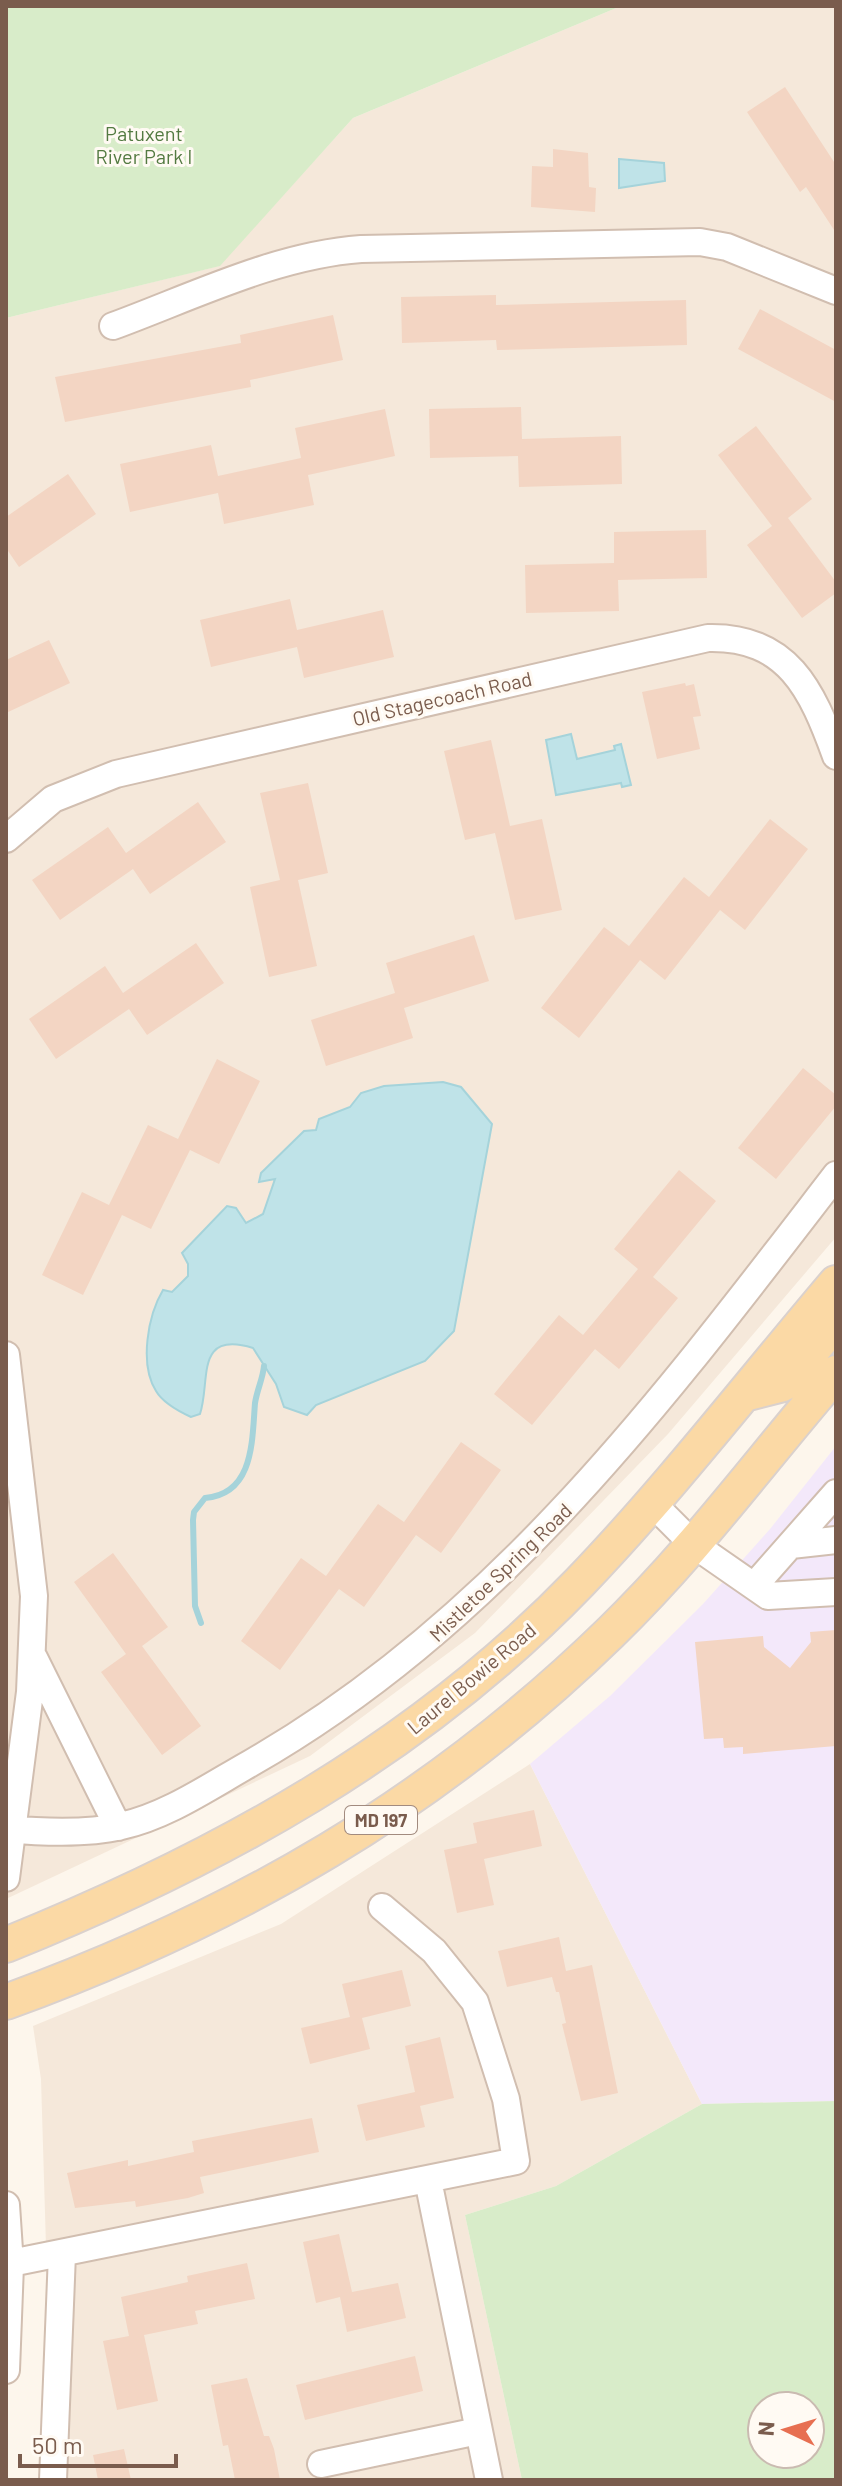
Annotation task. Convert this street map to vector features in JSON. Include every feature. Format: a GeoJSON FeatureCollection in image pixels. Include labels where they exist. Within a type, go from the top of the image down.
{"type":"FeatureCollection","features":[{"type":"Feature","properties":{"kind":"main road","name":"Laurel Bowie Road"},"geometry":{"type":"LineString","coordinates":[[6,1945],[160,1878],[335,1783],[396,1740],[521,1639],[579,1583],[652,1503],[836,1283]]}},
{"type":"Feature","properties":{"kind":"main road"},"geometry":{"type":"LineString","coordinates":[[744,1394],[783,1384],[836,1322]]}},
{"type":"Feature","properties":{"kind":"main road","name":"MD 197"},"geometry":{"type":"LineString","coordinates":[[6,2002],[184,1929],[321,1858],[402,1806],[491,1740],[610,1633],[693,1544],[836,1373]]}},
{"type":"Feature","properties":{"kind":"street"},"geometry":{"type":"LineString","coordinates":[[113,326],[287,263],[361,249],[700,242],[727,247],[836,291]]}},
{"type":"Feature","properties":{"kind":"street","name":"Old Stagecoach Road"},"geometry":{"type":"LineString","coordinates":[[6,839],[53,799],[116,774],[708,638],[752,643],[787,664],[810,693],[836,756]]}},
{"type":"Feature","properties":{"kind":"street","name":"Mistletoe Spring Road"},"geometry":{"type":"LineString","coordinates":[[9,1829],[118,1827],[197,1793],[306,1730],[423,1645],[468,1607],[572,1503],[721,1324],[836,1175]]}},
{"type":"Feature","properties":{"kind":"street"},"geometry":{"type":"LineString","coordinates":[[6,1355],[34,1596],[32,1654],[9,1829],[6,1878]]}},
{"type":"Feature","properties":{"kind":"street"},"geometry":{"type":"LineString","coordinates":[[754,1586],[836,1493]]}},
{"type":"Feature","properties":{"kind":"street"},"geometry":{"type":"LineString","coordinates":[[652,1503],[693,1544],[768,1596],[836,1592]]}},
{"type":"Feature","properties":{"kind":"street"},"geometry":{"type":"LineString","coordinates":[[791,1545],[836,1540]]}},
{"type":"Feature","properties":{"kind":"street"},"geometry":{"type":"LineString","coordinates":[[32,1654],[118,1827]]}},
{"type":"Feature","properties":{"kind":"street"},"geometry":{"type":"LineString","coordinates":[[8,2265],[516,2161],[506,2099],[475,2002],[434,1951],[382,1907]]}},
{"type":"Feature","properties":{"kind":"street"},"geometry":{"type":"LineString","coordinates":[[428,2180],[489,2480]]}},
{"type":"Feature","properties":{"kind":"street"},"geometry":{"type":"LineString","coordinates":[[6,2205],[6,2370]]}},
{"type":"Feature","properties":{"kind":"street"},"geometry":{"type":"LineString","coordinates":[[53,2480],[62,2254]]}},
{"type":"Feature","properties":{"kind":"street"},"geometry":{"type":"LineString","coordinates":[[321,2464],[478,2431]]}},
{"type":"Feature","properties":{"kind":"shaded area"},"geometry":{"type":"Polygon","coordinates":[[[621,6],[836,6],[836,1237],[668,1434],[475,1633],[310,1756],[6,1899],[6,318],[219,266],[353,118],[621,6]]]}},
{"type":"Feature","properties":{"kind":"shaded area"},"geometry":{"type":"Polygon","coordinates":[[[836,1446],[836,2101],[702,2104],[530,1764],[610,1696],[703,1604],[770,1529],[836,1446]]]}},
{"type":"Feature","properties":{"kind":"shaded area"},"geometry":{"type":"Polygon","coordinates":[[[530,1764],[702,2104],[556,2186],[465,2215],[522,2480],[39,2480],[47,2280],[41,2079],[33,2026],[281,1924],[530,1764]]]}},
{"type":"Feature","properties":{"kind":"green space","name":"Patuxent River Park I"},"geometry":{"type":"Polygon","coordinates":[[[6,6],[621,6],[353,118],[220,266],[6,318],[6,6]]]}},
{"type":"Feature","properties":{"kind":"green space"},"geometry":{"type":"Polygon","coordinates":[[[836,2101],[836,2480],[522,2480],[465,2215],[556,2186],[702,2104],[836,2101]]]}},
{"type":"Feature","properties":{"kind":"water"},"geometry":{"type":"Polygon","coordinates":[[[619,159],[664,163],[665,181],[619,188],[619,159]]]}},
{"type":"Feature","properties":{"kind":"water"},"geometry":{"type":"Polygon","coordinates":[[[571,734],[577,759],[615,750],[614,746],[621,744],[631,785],[622,787],[621,783],[556,795],[546,740],[571,734]]]}},
{"type":"Feature","properties":{"kind":"water"},"geometry":{"type":"Polygon","coordinates":[[[443,1082],[461,1087],[492,1124],[454,1331],[425,1361],[316,1405],[307,1415],[284,1407],[276,1384],[253,1348],[234,1344],[221,1346],[213,1352],[208,1362],[200,1414],[191,1417],[167,1403],[151,1380],[148,1340],[153,1313],[163,1290],[172,1292],[188,1276],[188,1264],[182,1253],[227,1206],[236,1208],[246,1223],[263,1214],[275,1179],[259,1182],[261,1173],[304,1131],[316,1130],[319,1119],[350,1107],[361,1093],[384,1086],[443,1082]]]}},
{"type":"Feature","properties":{"kind":"building"},"geometry":{"type":"Polygon","coordinates":[[[785,87],[836,165],[836,233],[806,187],[800,192],[747,112],[785,87]]]}},
{"type":"Feature","properties":{"kind":"building"},"geometry":{"type":"Polygon","coordinates":[[[553,149],[588,153],[589,187],[596,188],[595,212],[531,207],[532,166],[553,167],[553,149]]]}},
{"type":"Feature","properties":{"kind":"building"},"geometry":{"type":"Polygon","coordinates":[[[496,295],[496,305],[686,300],[687,345],[497,350],[496,340],[402,343],[401,297],[496,295]]]}},
{"type":"Feature","properties":{"kind":"building"},"geometry":{"type":"Polygon","coordinates":[[[760,309],[836,350],[836,402],[738,349],[760,309]]]}},
{"type":"Feature","properties":{"kind":"building"},"geometry":{"type":"Polygon","coordinates":[[[333,315],[343,360],[250,380],[251,387],[65,422],[55,377],[241,343],[240,335],[333,315]]]}},
{"type":"Feature","properties":{"kind":"building"},"geometry":{"type":"Polygon","coordinates":[[[521,407],[522,439],[621,436],[622,484],[519,487],[518,456],[430,458],[429,409],[521,407]]]}},
{"type":"Feature","properties":{"kind":"building"},"geometry":{"type":"Polygon","coordinates":[[[385,409],[395,456],[308,475],[314,505],[224,524],[218,493],[130,512],[120,464],[211,445],[218,476],[301,458],[295,428],[385,409]]]}},
{"type":"Feature","properties":{"kind":"building"},"geometry":{"type":"Polygon","coordinates":[[[756,426],[812,499],[788,518],[836,582],[836,593],[802,618],[747,545],[772,526],[718,455],[756,426]]]}},
{"type":"Feature","properties":{"kind":"building"},"geometry":{"type":"Polygon","coordinates":[[[68,474],[96,514],[19,567],[6,548],[6,517],[68,474]]]}},
{"type":"Feature","properties":{"kind":"building"},"geometry":{"type":"Polygon","coordinates":[[[706,530],[707,578],[618,580],[619,611],[526,613],[525,565],[614,563],[614,532],[706,530]]]}},
{"type":"Feature","properties":{"kind":"building"},"geometry":{"type":"Polygon","coordinates":[[[290,599],[297,630],[383,610],[394,657],[304,678],[297,647],[211,667],[200,620],[290,599]]]}},
{"type":"Feature","properties":{"kind":"building"},"geometry":{"type":"Polygon","coordinates":[[[49,640],[70,683],[6,713],[6,660],[49,640]]]}},
{"type":"Feature","properties":{"kind":"building"},"geometry":{"type":"Polygon","coordinates":[[[685,683],[686,686],[694,684],[701,716],[693,717],[700,749],[657,759],[642,692],[685,683]]]}},
{"type":"Feature","properties":{"kind":"building"},"geometry":{"type":"Polygon","coordinates":[[[491,740],[510,826],[542,819],[562,910],[515,920],[495,833],[465,840],[444,751],[491,740]]]}},
{"type":"Feature","properties":{"kind":"building"},"geometry":{"type":"Polygon","coordinates":[[[308,783],[328,873],[298,880],[317,966],[269,977],[250,887],[280,880],[260,793],[308,783]]]}},
{"type":"Feature","properties":{"kind":"building"},"geometry":{"type":"Polygon","coordinates":[[[198,802],[226,842],[150,894],[133,869],[60,920],[32,880],[108,827],[126,853],[198,802]]]}},
{"type":"Feature","properties":{"kind":"building"},"geometry":{"type":"Polygon","coordinates":[[[770,819],[808,849],[745,930],[720,910],[665,980],[640,960],[579,1038],[541,1008],[604,927],[629,946],[684,877],[709,897],[770,819]]]}},
{"type":"Feature","properties":{"kind":"building"},"geometry":{"type":"Polygon","coordinates":[[[474,935],[489,981],[404,1008],[413,1038],[326,1066],[311,1020],[395,993],[386,963],[474,935]]]}},
{"type":"Feature","properties":{"kind":"building"},"geometry":{"type":"Polygon","coordinates":[[[196,943],[224,983],[147,1035],[129,1009],[56,1059],[29,1019],[105,966],[123,993],[196,943]]]}},
{"type":"Feature","properties":{"kind":"building"},"geometry":{"type":"Polygon","coordinates":[[[217,1059],[260,1081],[219,1164],[190,1150],[151,1229],[122,1215],[83,1295],[42,1275],[82,1192],[109,1205],[148,1125],[178,1139],[217,1059]]]}},
{"type":"Feature","properties":{"kind":"building"},"geometry":{"type":"Polygon","coordinates":[[[803,1068],[836,1095],[836,1106],[776,1179],[738,1148],[803,1068]]]}},
{"type":"Feature","properties":{"kind":"building"},"geometry":{"type":"Polygon","coordinates":[[[679,1170],[716,1201],[653,1277],[678,1298],[619,1369],[595,1349],[532,1425],[494,1394],[559,1315],[583,1335],[638,1269],[614,1249],[679,1170]]]}},
{"type":"Feature","properties":{"kind":"building"},"geometry":{"type":"Polygon","coordinates":[[[461,1442],[501,1470],[441,1553],[416,1535],[364,1607],[339,1589],[280,1670],[241,1641],[301,1558],[326,1576],[378,1504],[404,1522],[461,1442]]]}},
{"type":"Feature","properties":{"kind":"building"},"geometry":{"type":"Polygon","coordinates":[[[113,1553],[168,1627],[142,1646],[201,1726],[162,1755],[101,1672],[126,1654],[74,1582],[113,1553]]]}},
{"type":"Feature","properties":{"kind":"building"},"geometry":{"type":"Polygon","coordinates":[[[836,1630],[836,1746],[743,1754],[743,1747],[724,1748],[723,1738],[704,1739],[695,1642],[763,1636],[764,1647],[790,1668],[811,1642],[810,1632],[836,1630]]]}},
{"type":"Feature","properties":{"kind":"building"},"geometry":{"type":"Polygon","coordinates":[[[534,1810],[542,1846],[484,1859],[494,1905],[457,1913],[444,1850],[477,1843],[473,1823],[534,1810]]]}},
{"type":"Feature","properties":{"kind":"building"},"geometry":{"type":"Polygon","coordinates":[[[559,1937],[566,1971],[592,1965],[618,2093],[581,2101],[562,2024],[566,2023],[559,1992],[556,1992],[552,1977],[507,1987],[498,1951],[559,1937]]]}},
{"type":"Feature","properties":{"kind":"building"},"geometry":{"type":"Polygon","coordinates":[[[402,1970],[411,2006],[362,2018],[370,2049],[310,2064],[301,2028],[350,2017],[342,1984],[402,1970]]]}},
{"type":"Feature","properties":{"kind":"building"},"geometry":{"type":"Polygon","coordinates":[[[440,2037],[454,2098],[420,2106],[425,2127],[366,2141],[357,2105],[415,2092],[405,2046],[440,2037]]]}},
{"type":"Feature","properties":{"kind":"building"},"geometry":{"type":"Polygon","coordinates":[[[312,2118],[319,2152],[200,2177],[204,2193],[188,2198],[136,2207],[135,2201],[75,2208],[67,2173],[128,2160],[128,2166],[194,2152],[192,2141],[312,2118]]]}},
{"type":"Feature","properties":{"kind":"building"},"geometry":{"type":"Polygon","coordinates":[[[339,2234],[352,2292],[398,2283],[406,2318],[347,2332],[340,2297],[316,2303],[303,2242],[339,2234]]]}},
{"type":"Feature","properties":{"kind":"building"},"geometry":{"type":"Polygon","coordinates":[[[247,2263],[255,2299],[195,2311],[198,2324],[144,2335],[158,2401],[117,2410],[103,2341],[129,2336],[121,2297],[188,2282],[187,2276],[247,2263]]]}},
{"type":"Feature","properties":{"kind":"building"},"geometry":{"type":"Polygon","coordinates":[[[415,2356],[423,2391],[305,2420],[296,2385],[415,2356]]]}},
{"type":"Feature","properties":{"kind":"building"},"geometry":{"type":"Polygon","coordinates":[[[247,2378],[264,2436],[269,2436],[274,2449],[280,2480],[235,2480],[228,2445],[223,2446],[211,2385],[247,2378]]]}},
{"type":"Feature","properties":{"kind":"building"},"geometry":{"type":"Polygon","coordinates":[[[124,2449],[131,2480],[98,2480],[93,2455],[124,2449]]]}},
{"type":"Feature","properties":{"kind":"waterway"},"geometry":{"type":"LineString","coordinates":[[201,1623],[195,1606],[194,1512],[205,1498],[233,1487],[242,1476],[251,1449],[255,1403],[264,1366]]}}]}
